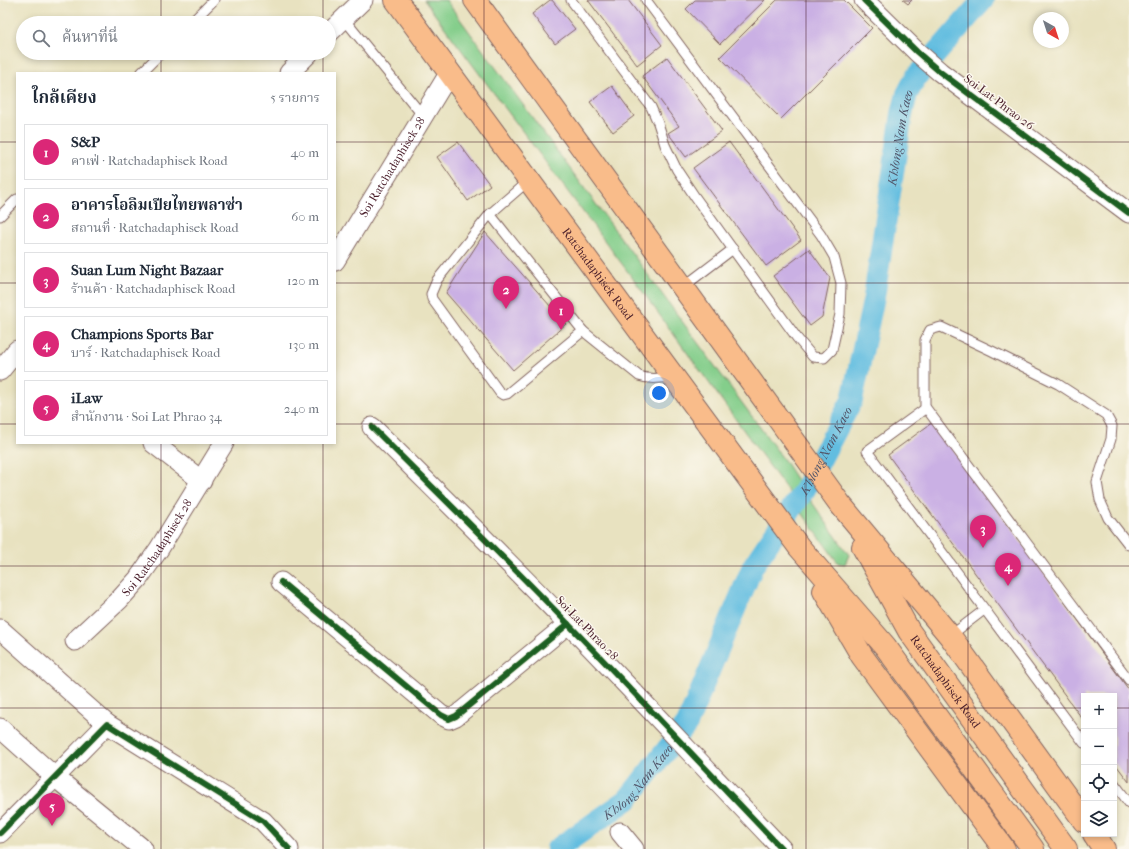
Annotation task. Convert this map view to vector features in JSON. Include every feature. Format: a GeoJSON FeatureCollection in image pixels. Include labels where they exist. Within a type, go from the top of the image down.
{"type":"FeatureCollection","features":[{"type":"Feature","properties":{"kind":"main road","name":"Ratchadaphisek Road"},"geometry":{"type":"LineString","coordinates":[[396,0],[793,540],[885,646],[1033,849]]}},
{"type":"Feature","properties":{"kind":"main road","name":"Ratchadaphisek Road"},"geometry":{"type":"LineString","coordinates":[[475,0],[840,504],[950,636],[1081,817]]}},
{"type":"Feature","properties":{"kind":"main road","name":"Ratchadaphisek Road"},"geometry":{"type":"LineString","coordinates":[[840,504],[909,631],[1066,849]]}},
{"type":"Feature","properties":{"kind":"main road","name":"Ratchadaphisek Road"},"geometry":{"type":"LineString","coordinates":[[793,540],[862,656],[1004,849]]}},
{"type":"Feature","properties":{"kind":"main road"},"geometry":{"type":"LineString","coordinates":[[1096,837],[1104,849]]}},
{"type":"Feature","properties":{"kind":"street"},"geometry":{"type":"LineString","coordinates":[[336,26],[363,0]]}},
{"type":"Feature","properties":{"kind":"street","name":"Soi Lat Phrao 26"},"geometry":{"type":"LineString","coordinates":[[868,1],[917,52],[940,72],[1129,213]]}},
{"type":"Feature","properties":{"kind":"street"},"geometry":{"type":"LineString","coordinates":[[290,72],[302,60]]}},
{"type":"Feature","properties":{"kind":"street","name":"Soi Ratchadaphisek 28"},"geometry":{"type":"LineString","coordinates":[[336,259],[450,72]]}},
{"type":"Feature","properties":{"kind":"street"},"geometry":{"type":"LineString","coordinates":[[0,371],[16,351]]}},
{"type":"Feature","properties":{"kind":"street","name":"Soi Lat Phrao 28"},"geometry":{"type":"LineString","coordinates":[[372,427],[568,624],[665,724],[691,754],[782,849]]}},
{"type":"Feature","properties":{"kind":"street"},"geometry":{"type":"LineString","coordinates":[[154,444],[202,480]]}},
{"type":"Feature","properties":{"kind":"street","name":"Soi Ratchadaphisek 28"},"geometry":{"type":"LineString","coordinates":[[75,641],[120,599],[138,579],[223,444]]}},
{"type":"Feature","properties":{"kind":"street"},"geometry":{"type":"LineString","coordinates":[[281,582],[441,715],[449,719],[456,716],[568,624]]}},
{"type":"Feature","properties":{"kind":"street"},"geometry":{"type":"LineString","coordinates":[[0,629],[107,724],[263,821],[290,849]]}},
{"type":"Feature","properties":{"kind":"street"},"geometry":{"type":"LineString","coordinates":[[0,833],[56,778],[107,724]]}},
{"type":"Feature","properties":{"kind":"street"},"geometry":{"type":"LineString","coordinates":[[0,728],[56,778],[143,849]]}},
{"type":"Feature","properties":{"kind":"street"},"geometry":{"type":"LineString","coordinates":[[620,832],[634,849]]}},
{"type":"Feature","properties":{"kind":"lane"},"geometry":{"type":"LineString","coordinates":[[198,16],[214,0]]}},
{"type":"Feature","properties":{"kind":"lane"},"geometry":{"type":"LineString","coordinates":[[571,0],[651,107],[665,145],[677,170],[694,197],[797,338],[813,357],[824,358],[832,350],[840,314],[841,283],[834,257],[821,235],[646,0]]}},
{"type":"Feature","properties":{"kind":"lane"},"geometry":{"type":"LineString","coordinates":[[344,19],[423,116]]}},
{"type":"Feature","properties":{"kind":"lane"},"geometry":{"type":"LineString","coordinates":[[142,72],[154,60]]}},
{"type":"Feature","properties":{"kind":"lane"},"geometry":{"type":"LineString","coordinates":[[528,181],[490,214],[437,280],[431,294],[432,299],[500,393],[503,395],[507,394],[583,331]]}},
{"type":"Feature","properties":{"kind":"lane"},"geometry":{"type":"LineString","coordinates":[[0,216],[16,200]]}},
{"type":"Feature","properties":{"kind":"lane"},"geometry":{"type":"LineString","coordinates":[[490,214],[583,331],[639,376],[654,379],[672,376]]}},
{"type":"Feature","properties":{"kind":"lane"},"geometry":{"type":"LineString","coordinates":[[683,287],[733,249]]}},
{"type":"Feature","properties":{"kind":"lane"},"geometry":{"type":"LineString","coordinates":[[1129,545],[1108,518],[1100,500],[1098,482],[1111,439],[1112,426],[1106,415],[1058,384],[992,351],[940,327],[930,330],[924,340],[925,408],[1129,680]]}},
{"type":"Feature","properties":{"kind":"lane"},"geometry":{"type":"LineString","coordinates":[[925,408],[870,448],[867,453],[1081,739]]}},
{"type":"Feature","properties":{"kind":"lane"},"geometry":{"type":"LineString","coordinates":[[950,636],[984,610]]}},
{"type":"Feature","properties":{"kind":"lane"},"geometry":{"type":"LineString","coordinates":[[1117,787],[1129,804]]}},
{"type":"Feature","properties":{"kind":"green space"},"geometry":{"type":"Polygon","coordinates":[[[424,0],[446,0],[784,460],[798,482],[790,494],[637,284],[424,0]]]}},
{"type":"Feature","properties":{"kind":"green space"},"geometry":{"type":"Polygon","coordinates":[[[809,498],[849,555],[845,564],[838,563],[800,510],[809,498]]]}},
{"type":"Feature","properties":{"kind":"building"},"geometry":{"type":"Polygon","coordinates":[[[552,0],[575,29],[555,44],[532,14],[552,0]]]}},
{"type":"Feature","properties":{"kind":"building"},"geometry":{"type":"Polygon","coordinates":[[[588,0],[628,0],[662,45],[637,65],[588,0]]]}},
{"type":"Feature","properties":{"kind":"building"},"geometry":{"type":"Polygon","coordinates":[[[695,0],[765,0],[720,44],[686,9],[695,0]]]}},
{"type":"Feature","properties":{"kind":"building"},"geometry":{"type":"Polygon","coordinates":[[[777,0],[844,0],[872,28],[781,119],[720,57],[777,0]]]}},
{"type":"Feature","properties":{"kind":"building"},"geometry":{"type":"Polygon","coordinates":[[[903,0],[912,0],[908,4],[903,0]]]}},
{"type":"Feature","properties":{"kind":"building"},"geometry":{"type":"Polygon","coordinates":[[[667,57],[722,131],[686,157],[668,133],[679,126],[642,76],[667,57]]]}},
{"type":"Feature","properties":{"kind":"building"},"geometry":{"type":"Polygon","coordinates":[[[612,86],[634,116],[613,132],[590,102],[612,86]]]}},
{"type":"Feature","properties":{"kind":"building"},"geometry":{"type":"Polygon","coordinates":[[[458,142],[490,185],[468,201],[437,157],[458,142]]]}},
{"type":"Feature","properties":{"kind":"building"},"geometry":{"type":"Polygon","coordinates":[[[729,142],[801,240],[766,266],[693,168],[729,142]]]}},
{"type":"Feature","properties":{"kind":"building"},"geometry":{"type":"Polygon","coordinates":[[[485,232],[566,324],[513,370],[446,293],[485,232]]]}},
{"type":"Feature","properties":{"kind":"building"},"geometry":{"type":"Polygon","coordinates":[[[809,249],[830,278],[822,317],[810,326],[773,276],[809,249]]]}},
{"type":"Feature","properties":{"kind":"building"},"geometry":{"type":"Polygon","coordinates":[[[933,422],[1129,690],[1129,782],[1117,766],[1117,693],[1081,693],[1081,717],[888,455],[933,422]]]}},
{"type":"Feature","properties":{"kind":"waterway","name":"Khlong Nam Kaeo"},"geometry":{"type":"LineString","coordinates":[[557,849],[627,800],[687,724],[753,566],[805,489],[852,400],[874,297],[902,114],[907,94],[916,77],[983,0]]}},
{"type":"Feature","properties":{"kind":"cycle path"},"geometry":{"type":"LineString","coordinates":[[864,0],[917,52],[940,72],[1129,213]]}},
{"type":"Feature","properties":{"kind":"cycle path"},"geometry":{"type":"LineString","coordinates":[[372,427],[546,601],[782,849]]}},
{"type":"Feature","properties":{"kind":"cycle path"},"geometry":{"type":"LineString","coordinates":[[281,582],[441,715],[449,719],[456,716],[568,624]]}},
{"type":"Feature","properties":{"kind":"cycle path"},"geometry":{"type":"LineString","coordinates":[[0,833],[107,724],[263,821],[289,849]]}},
{"type":"Feature","properties":{"kind":"place","name":"อาคารโอลิมเปียไทยพลาซ่า"},"geometry":{"type":"Point","coordinates":[506,309]}},
{"type":"Feature","properties":{"kind":"place","name":"S&P"},"geometry":{"type":"Point","coordinates":[561,330]}},
{"type":"Feature","properties":{"kind":"place","name":"Suan Lum Night Bazaar"},"geometry":{"type":"Point","coordinates":[983,548]}},
{"type":"Feature","properties":{"kind":"place","name":"Champions Sports Bar"},"geometry":{"type":"Point","coordinates":[1008,586]}},
{"type":"Feature","properties":{"kind":"place","name":"iLaw"},"geometry":{"type":"Point","coordinates":[52,826]}}]}
